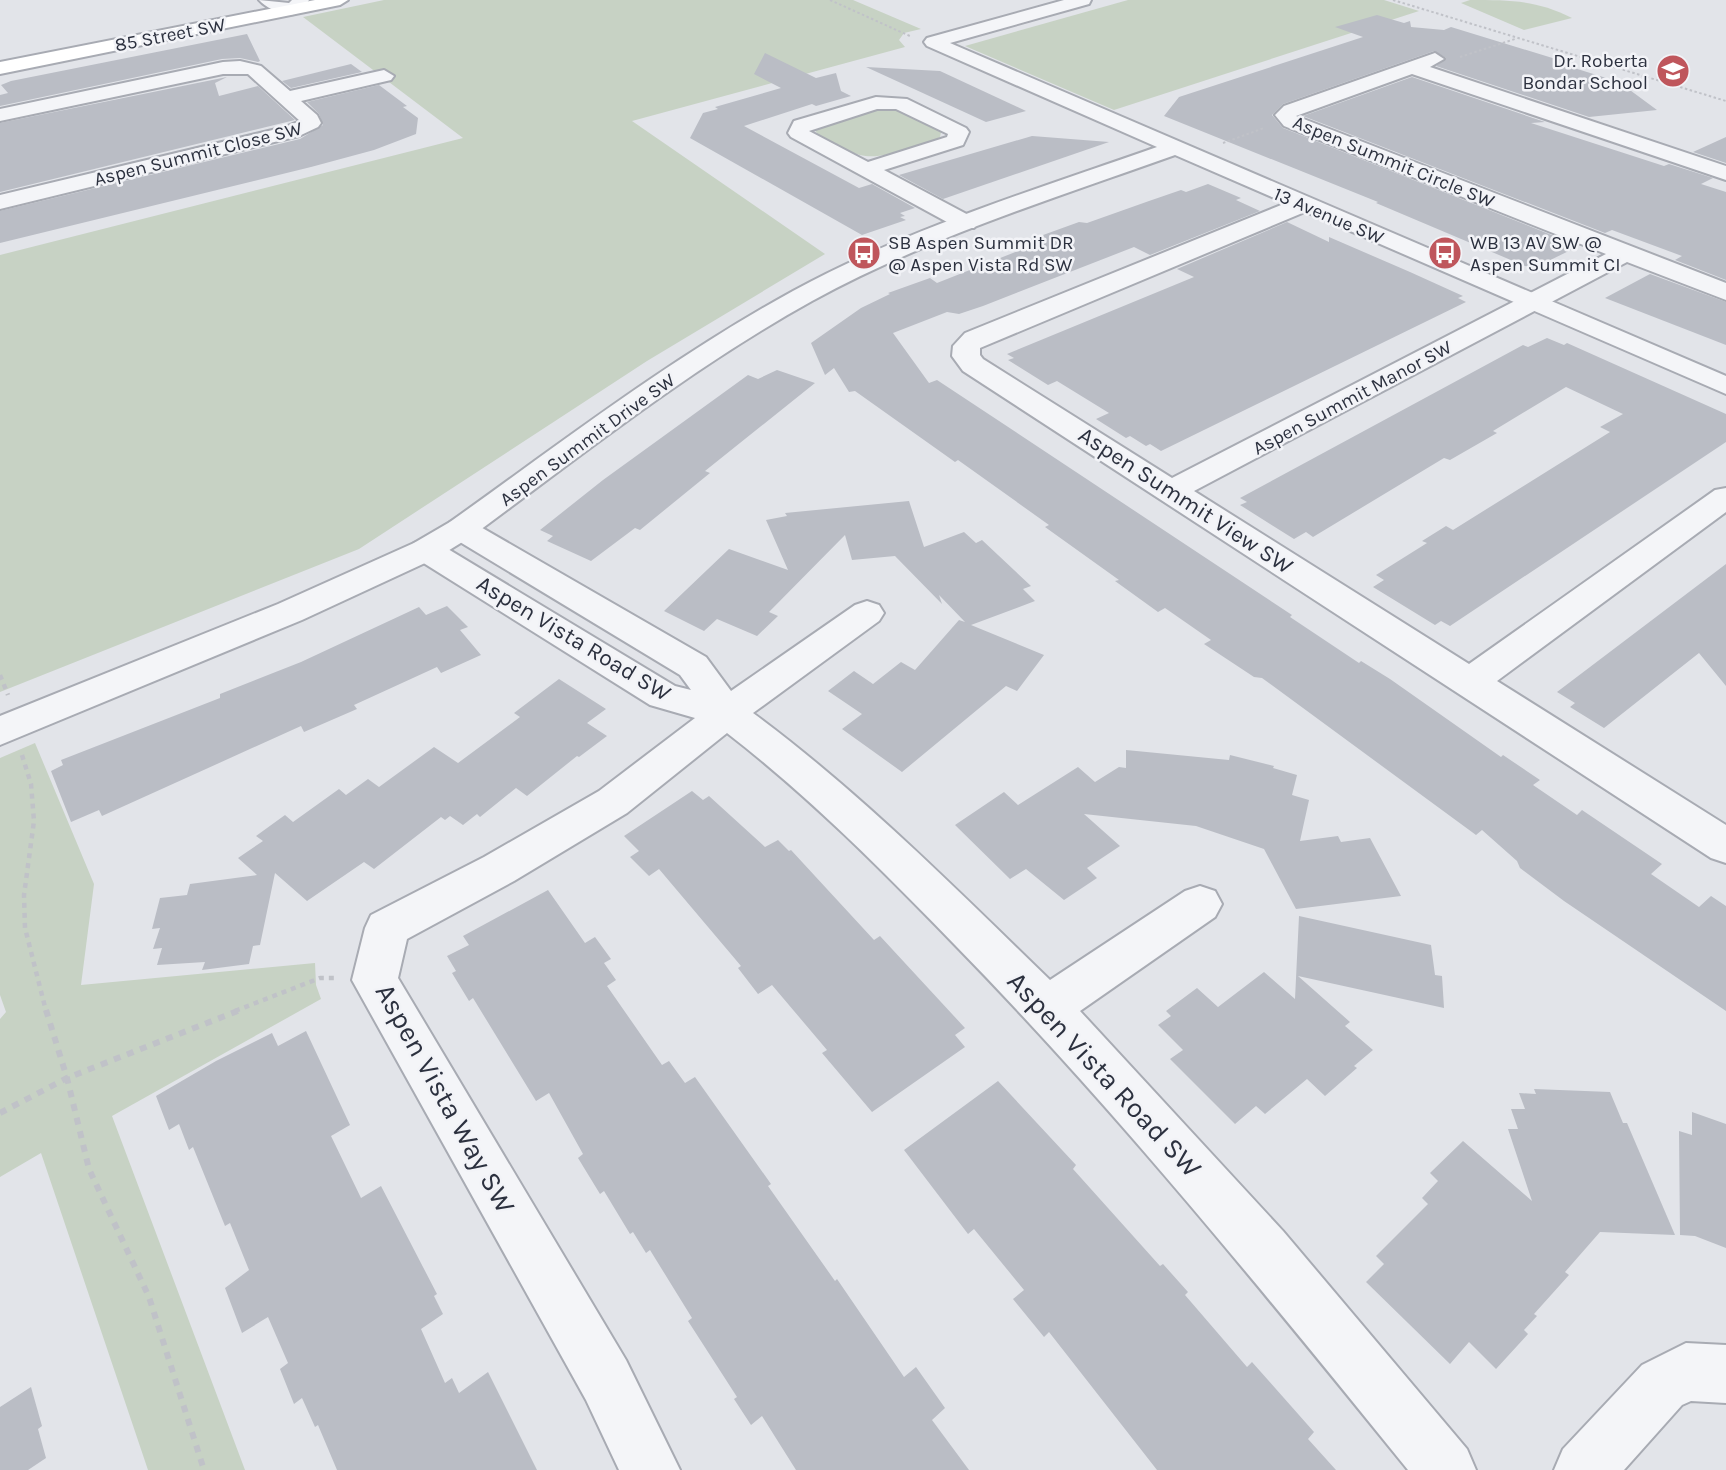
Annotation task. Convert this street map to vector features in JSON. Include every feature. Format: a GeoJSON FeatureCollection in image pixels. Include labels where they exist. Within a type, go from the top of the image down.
{"type":"FeatureCollection","features":[{"type":"Feature","properties":{"kind":"main road","name":"85 Street SW"},"geometry":{"type":"LineString","coordinates":[[0,59],[270,3],[340,0]]}},
{"type":"Feature","properties":{"kind":"main road","name":"85 Street SW"},"geometry":{"type":"LineString","coordinates":[[0,68],[298,3]]}},
{"type":"Feature","properties":{"kind":"street"},"geometry":{"type":"LineString","coordinates":[[933,42],[1083,0]]}},
{"type":"Feature","properties":{"kind":"street","name":"13 Avenue SW"},"geometry":{"type":"LineString","coordinates":[[933,42],[1726,386]]}},
{"type":"Feature","properties":{"kind":"street"},"geometry":{"type":"LineString","coordinates":[[1411,67],[1435,59]]}},
{"type":"Feature","properties":{"kind":"street","name":"Aspen Summit Close SW"},"geometry":{"type":"LineString","coordinates":[[0,115],[235,67],[254,70],[310,119],[309,126],[0,202]]}},
{"type":"Feature","properties":{"kind":"street"},"geometry":{"type":"LineString","coordinates":[[1411,67],[1726,173]]}},
{"type":"Feature","properties":{"kind":"street","name":"Aspen Summit Circle SW"},"geometry":{"type":"LineString","coordinates":[[1411,67],[1291,110],[1285,115],[1288,119],[1726,292]]}},
{"type":"Feature","properties":{"kind":"street"},"geometry":{"type":"LineString","coordinates":[[287,98],[384,76]]}},
{"type":"Feature","properties":{"kind":"street"},"geometry":{"type":"LineString","coordinates":[[866,169],[956,141],[959,132],[900,103],[876,103],[801,125],[798,134],[966,223]]}},
{"type":"Feature","properties":{"kind":"street"},"geometry":{"type":"LineString","coordinates":[[1634,142],[1656,132]]}},
{"type":"Feature","properties":{"kind":"street","name":"Aspen Summit Drive SW"},"geometry":{"type":"LineString","coordinates":[[10,739],[426,550],[461,529],[696,360],[800,298],[856,269],[966,223],[1184,152]]}},
{"type":"Feature","properties":{"kind":"street","name":"Aspen Summit View SW"},"geometry":{"type":"LineString","coordinates":[[1304,204],[974,339],[967,346],[966,356],[973,365],[1726,846]]}},
{"type":"Feature","properties":{"kind":"street"},"geometry":{"type":"LineString","coordinates":[[1532,303],[1626,254]]}},
{"type":"Feature","properties":{"kind":"street","name":"Aspen Summit Manor SW"},"geometry":{"type":"LineString","coordinates":[[1171,491],[1532,303]]}},
{"type":"Feature","properties":{"kind":"street"},"geometry":{"type":"LineString","coordinates":[[1470,682],[1726,497]]}},
{"type":"Feature","properties":{"kind":"street","name":"Aspen Vista Road SW"},"geometry":{"type":"LineString","coordinates":[[461,529],[692,666],[727,713],[793,763],[867,828],[1048,1008],[1264,1250],[1446,1470]]}},
{"type":"Feature","properties":{"kind":"street","name":"Aspen Vista Road SW"},"geometry":{"type":"LineString","coordinates":[[426,550],[663,695],[727,713]]}},
{"type":"Feature","properties":{"kind":"street","name":"Aspen Vista Way SW"},"geometry":{"type":"LineString","coordinates":[[650,1470],[606,1380],[375,980],[387,928],[499,869],[613,802],[727,713],[866,613]]}},
{"type":"Feature","properties":{"kind":"street"},"geometry":{"type":"LineString","coordinates":[[1048,1008],[1200,904]]}},
{"type":"Feature","properties":{"kind":"street"},"geometry":{"type":"LineString","coordinates":[[1584,1470],[1662,1385],[1686,1372],[1726,1374]]}},
{"type":"Feature","properties":{"kind":"path"},"geometry":{"type":"LineString","coordinates":[[830,0],[904,35],[933,42]]}},
{"type":"Feature","properties":{"kind":"path"},"geometry":{"type":"LineString","coordinates":[[1393,0],[1726,101]]}},
{"type":"Feature","properties":{"kind":"path"},"geometry":{"type":"LineString","coordinates":[[1435,59],[1463,57],[1517,38]]}},
{"type":"Feature","properties":{"kind":"path"},"geometry":{"type":"LineString","coordinates":[[1184,152],[1288,119]]}},
{"type":"Feature","properties":{"kind":"path"},"geometry":{"type":"LineString","coordinates":[[0,675],[8,695]]}},
{"type":"Feature","properties":{"kind":"path"},"geometry":{"type":"LineString","coordinates":[[10,739],[32,784],[34,821],[24,895],[25,928],[49,1022],[67,1078],[89,1169],[149,1297],[204,1470]]}},
{"type":"Feature","properties":{"kind":"path"},"geometry":{"type":"LineString","coordinates":[[0,1113],[67,1078],[320,978],[375,980]]}},
{"type":"Feature","properties":{"kind":"green space"},"geometry":{"type":"Polygon","coordinates":[[[384,0],[853,0],[921,29],[904,33],[899,40],[905,47],[632,121],[825,254],[647,361],[359,549],[0,692],[0,255],[463,138],[303,17],[384,0]]]}},
{"type":"Feature","properties":{"kind":"green space"},"geometry":{"type":"Polygon","coordinates":[[[1128,0],[1384,0],[1419,11],[1114,110],[965,46],[1128,0]]]}},
{"type":"Feature","properties":{"kind":"green space"},"geometry":{"type":"Polygon","coordinates":[[[1470,0],[1523,2],[1572,18],[1524,30],[1461,3],[1470,0]]]}},
{"type":"Feature","properties":{"kind":"green space"},"geometry":{"type":"Polygon","coordinates":[[[877,109],[900,111],[936,128],[941,132],[940,137],[895,153],[871,156],[853,153],[818,135],[815,130],[828,123],[877,109]]]}},
{"type":"Feature","properties":{"kind":"green space"},"geometry":{"type":"Polygon","coordinates":[[[35,743],[94,884],[81,985],[315,963],[316,985],[321,999],[112,1116],[245,1470],[148,1470],[41,1153],[0,1177],[0,1019],[6,1012],[0,995],[0,758],[35,743]]]}},
{"type":"Feature","properties":{"kind":"building"},"geometry":{"type":"Polygon","coordinates":[[[1377,15],[1404,23],[1410,21],[1411,27],[1444,30],[1451,27],[1559,60],[1555,62],[1619,82],[1657,110],[1589,117],[1436,66],[1446,58],[1434,51],[1283,104],[1272,115],[1283,128],[1579,246],[1534,268],[1525,266],[1376,203],[1378,202],[1164,116],[1179,97],[1363,37],[1335,27],[1377,15]]]}},
{"type":"Feature","properties":{"kind":"building"},"geometry":{"type":"Polygon","coordinates":[[[247,34],[260,61],[258,62],[240,58],[222,59],[0,106],[0,95],[8,93],[1,85],[11,81],[247,34]]]}},
{"type":"Feature","properties":{"kind":"building"},"geometry":{"type":"Polygon","coordinates":[[[765,53],[816,78],[836,73],[841,91],[851,96],[816,106],[812,104],[744,126],[859,188],[872,184],[915,208],[900,213],[905,216],[900,217],[906,220],[862,235],[690,138],[703,113],[781,88],[754,74],[765,53]]]}},
{"type":"Feature","properties":{"kind":"building"},"geometry":{"type":"Polygon","coordinates":[[[351,64],[362,72],[291,88],[282,81],[351,64]]]}},
{"type":"Feature","properties":{"kind":"building"},"geometry":{"type":"Polygon","coordinates":[[[866,67],[940,71],[1026,111],[986,122],[866,67]]]}},
{"type":"Feature","properties":{"kind":"building"},"geometry":{"type":"Polygon","coordinates":[[[227,77],[215,83],[219,96],[258,86],[295,120],[0,192],[0,123],[227,77]]]}},
{"type":"Feature","properties":{"kind":"building"},"geometry":{"type":"Polygon","coordinates":[[[1412,77],[1545,122],[1531,123],[1664,166],[1669,164],[1713,178],[1701,184],[1726,192],[1726,280],[1675,260],[1682,256],[1612,230],[1605,233],[1303,116],[1412,77]]]}},
{"type":"Feature","properties":{"kind":"building"},"geometry":{"type":"Polygon","coordinates":[[[379,85],[418,118],[416,134],[374,150],[311,167],[0,243],[0,211],[300,139],[323,125],[319,114],[307,102],[379,85]]]}},
{"type":"Feature","properties":{"kind":"building"},"geometry":{"type":"Polygon","coordinates":[[[1032,136],[1109,142],[943,199],[899,175],[1032,136]]]}},
{"type":"Feature","properties":{"kind":"building"},"geometry":{"type":"Polygon","coordinates":[[[1726,137],[1726,163],[1693,152],[1726,137]]]}},
{"type":"Feature","properties":{"kind":"building"},"geometry":{"type":"Polygon","coordinates":[[[1208,184],[1241,198],[1236,200],[1260,211],[1150,255],[1134,247],[983,306],[959,314],[947,312],[893,333],[929,383],[937,380],[1292,615],[1290,617],[1359,663],[1361,661],[1390,679],[1501,757],[1503,755],[1540,780],[1533,785],[1577,815],[1582,810],[1662,864],[1651,874],[1699,907],[1711,896],[1726,906],[1726,1011],[1564,901],[1520,868],[1517,861],[1482,830],[1476,835],[1262,678],[1254,677],[1204,644],[1211,640],[1165,608],[1158,612],[1115,581],[1119,580],[1045,527],[1049,525],[958,460],[955,462],[855,391],[849,392],[834,368],[825,375],[811,343],[861,308],[890,294],[888,293],[930,278],[937,283],[1028,247],[1021,243],[1079,222],[1087,223],[1181,190],[1186,192],[1208,184]]]}},
{"type":"Feature","properties":{"kind":"building"},"geometry":{"type":"Polygon","coordinates":[[[1287,222],[1329,242],[1329,237],[1410,272],[1463,296],[1458,298],[1466,302],[1161,451],[1130,436],[1126,438],[1096,419],[1109,413],[1057,381],[1048,385],[1008,360],[1014,358],[1007,354],[1194,277],[1177,269],[1287,222]]]}},
{"type":"Feature","properties":{"kind":"building"},"geometry":{"type":"Polygon","coordinates":[[[1650,274],[1726,302],[1726,345],[1605,298],[1650,274]]]}},
{"type":"Feature","properties":{"kind":"building"},"geometry":{"type":"Polygon","coordinates":[[[1547,338],[1564,345],[1567,343],[1726,414],[1726,442],[1450,626],[1441,621],[1435,625],[1373,587],[1384,580],[1376,575],[1427,543],[1422,541],[1446,526],[1453,530],[1610,432],[1600,427],[1623,414],[1566,387],[1493,431],[1497,433],[1450,460],[1444,458],[1313,537],[1306,532],[1294,539],[1240,505],[1247,502],[1240,498],[1523,345],[1528,347],[1547,338]]]}},
{"type":"Feature","properties":{"kind":"building"},"geometry":{"type":"Polygon","coordinates":[[[777,370],[815,383],[705,471],[710,473],[640,530],[635,528],[591,561],[547,541],[553,536],[540,530],[603,480],[748,375],[758,379],[777,370]]]}},
{"type":"Feature","properties":{"kind":"building"},"geometry":{"type":"Polygon","coordinates":[[[909,501],[924,547],[964,532],[976,543],[982,540],[1031,586],[1023,589],[1035,601],[971,625],[1044,655],[1017,691],[1006,686],[902,772],[842,729],[862,714],[828,691],[854,671],[873,684],[901,662],[915,670],[959,620],[965,622],[939,595],[942,604],[895,556],[852,560],[845,535],[769,612],[778,616],[757,636],[717,619],[704,631],[664,611],[729,549],[788,570],[766,520],[787,516],[785,513],[909,501]]]}},
{"type":"Feature","properties":{"kind":"building"},"geometry":{"type":"Polygon","coordinates":[[[1726,564],[1726,686],[1699,653],[1604,728],[1570,707],[1575,703],[1557,692],[1726,564]]]}},
{"type":"Feature","properties":{"kind":"building"},"geometry":{"type":"Polygon","coordinates":[[[447,606],[468,627],[460,630],[481,655],[441,673],[437,667],[354,705],[357,709],[304,732],[301,726],[102,816],[99,810],[71,822],[51,771],[63,765],[61,760],[220,698],[220,694],[301,662],[419,607],[426,615],[447,606]]]}},
{"type":"Feature","properties":{"kind":"building"},"geometry":{"type":"Polygon","coordinates":[[[559,679],[606,709],[587,723],[607,736],[527,796],[516,788],[480,817],[477,814],[463,825],[450,816],[445,820],[441,817],[374,869],[364,862],[307,901],[275,873],[260,945],[253,946],[249,964],[202,970],[205,962],[157,965],[162,948],[153,949],[160,928],[152,929],[160,898],[187,895],[190,884],[257,875],[238,858],[263,841],[256,836],[285,815],[293,822],[339,789],[346,795],[368,779],[379,787],[434,747],[458,763],[520,717],[514,713],[559,679]]]}},
{"type":"Feature","properties":{"kind":"building"},"geometry":{"type":"Polygon","coordinates":[[[1126,750],[1229,760],[1230,755],[1297,775],[1292,795],[1309,800],[1300,841],[1338,836],[1341,842],[1370,838],[1401,896],[1296,909],[1264,849],[1196,826],[1084,814],[1120,846],[1087,868],[1097,878],[1064,900],[1026,869],[1010,879],[955,825],[1004,792],[1018,805],[1078,767],[1095,782],[1119,767],[1126,768],[1126,750]]]}},
{"type":"Feature","properties":{"kind":"building"},"geometry":{"type":"Polygon","coordinates":[[[692,791],[703,800],[709,796],[765,847],[778,840],[791,850],[874,940],[880,936],[965,1028],[955,1035],[965,1047],[872,1112],[822,1053],[827,1050],[772,985],[758,994],[738,968],[741,966],[659,869],[649,876],[630,857],[639,851],[624,836],[692,791]]]}},
{"type":"Feature","properties":{"kind":"building"},"geometry":{"type":"Polygon","coordinates":[[[548,890],[585,943],[595,937],[611,959],[604,963],[616,980],[607,986],[662,1065],[669,1061],[685,1083],[695,1077],[771,1184],[768,1186],[835,1281],[837,1279],[904,1377],[916,1367],[945,1408],[932,1420],[969,1470],[796,1470],[762,1416],[751,1425],[734,1399],[737,1397],[688,1321],[692,1318],[650,1250],[646,1253],[633,1232],[630,1234],[604,1191],[600,1194],[578,1158],[583,1154],[549,1093],[536,1101],[473,998],[469,1001],[452,973],[456,971],[447,956],[469,945],[463,936],[548,890]]]}},
{"type":"Feature","properties":{"kind":"building"},"geometry":{"type":"Polygon","coordinates":[[[1299,916],[1431,945],[1435,975],[1442,976],[1444,1008],[1298,976],[1350,1022],[1345,1026],[1373,1050],[1325,1096],[1307,1079],[1265,1114],[1256,1106],[1235,1124],[1170,1059],[1183,1050],[1158,1025],[1171,1016],[1166,1011],[1197,988],[1218,1007],[1264,972],[1295,999],[1299,916]]]}},
{"type":"Feature","properties":{"kind":"building"},"geometry":{"type":"Polygon","coordinates":[[[306,1031],[350,1125],[331,1136],[361,1198],[381,1186],[437,1294],[434,1296],[443,1314],[421,1329],[445,1383],[452,1378],[459,1393],[488,1372],[537,1470],[337,1470],[318,1425],[315,1427],[302,1398],[294,1404],[280,1369],[288,1363],[268,1317],[242,1333],[225,1288],[249,1270],[230,1223],[225,1226],[193,1147],[189,1150],[179,1124],[169,1130],[156,1096],[216,1061],[272,1033],[278,1046],[306,1031]]]}},
{"type":"Feature","properties":{"kind":"building"},"geometry":{"type":"Polygon","coordinates":[[[998,1081],[1076,1165],[1073,1169],[1160,1266],[1163,1264],[1188,1292],[1185,1295],[1247,1367],[1252,1362],[1314,1432],[1308,1439],[1336,1470],[1157,1470],[1049,1332],[1044,1337],[1013,1299],[1024,1290],[974,1229],[968,1234],[904,1150],[998,1081]]]}},
{"type":"Feature","properties":{"kind":"building"},"geometry":{"type":"Polygon","coordinates":[[[1534,1089],[1610,1092],[1623,1123],[1627,1123],[1675,1235],[1600,1232],[1565,1272],[1569,1275],[1534,1314],[1537,1316],[1524,1330],[1528,1334],[1496,1369],[1469,1342],[1450,1364],[1366,1282],[1384,1264],[1376,1256],[1428,1204],[1422,1198],[1438,1181],[1430,1173],[1463,1141],[1532,1201],[1508,1129],[1518,1129],[1511,1109],[1525,1109],[1519,1093],[1536,1094],[1534,1089]]]}},
{"type":"Feature","properties":{"kind":"building"},"geometry":{"type":"Polygon","coordinates":[[[1692,1112],[1726,1124],[1726,1248],[1695,1236],[1680,1235],[1679,1131],[1692,1135],[1692,1112]]]}},
{"type":"Feature","properties":{"kind":"building"},"geometry":{"type":"Polygon","coordinates":[[[31,1387],[42,1426],[38,1429],[46,1458],[28,1470],[0,1470],[0,1407],[31,1387]]]}},
{"type":"Feature","properties":{"kind":"place","name":"Dr. Roberta Bondar School"},"geometry":{"type":"Point","coordinates":[1673,71]}},
{"type":"Feature","properties":{"kind":"place","name":"SB Aspen Summit DR @ Aspen Vista Rd SW"},"geometry":{"type":"Point","coordinates":[864,253]}},
{"type":"Feature","properties":{"kind":"place","name":"WB 13 AV SW @ Aspen Summit CI"},"geometry":{"type":"Point","coordinates":[1445,253]}}]}
